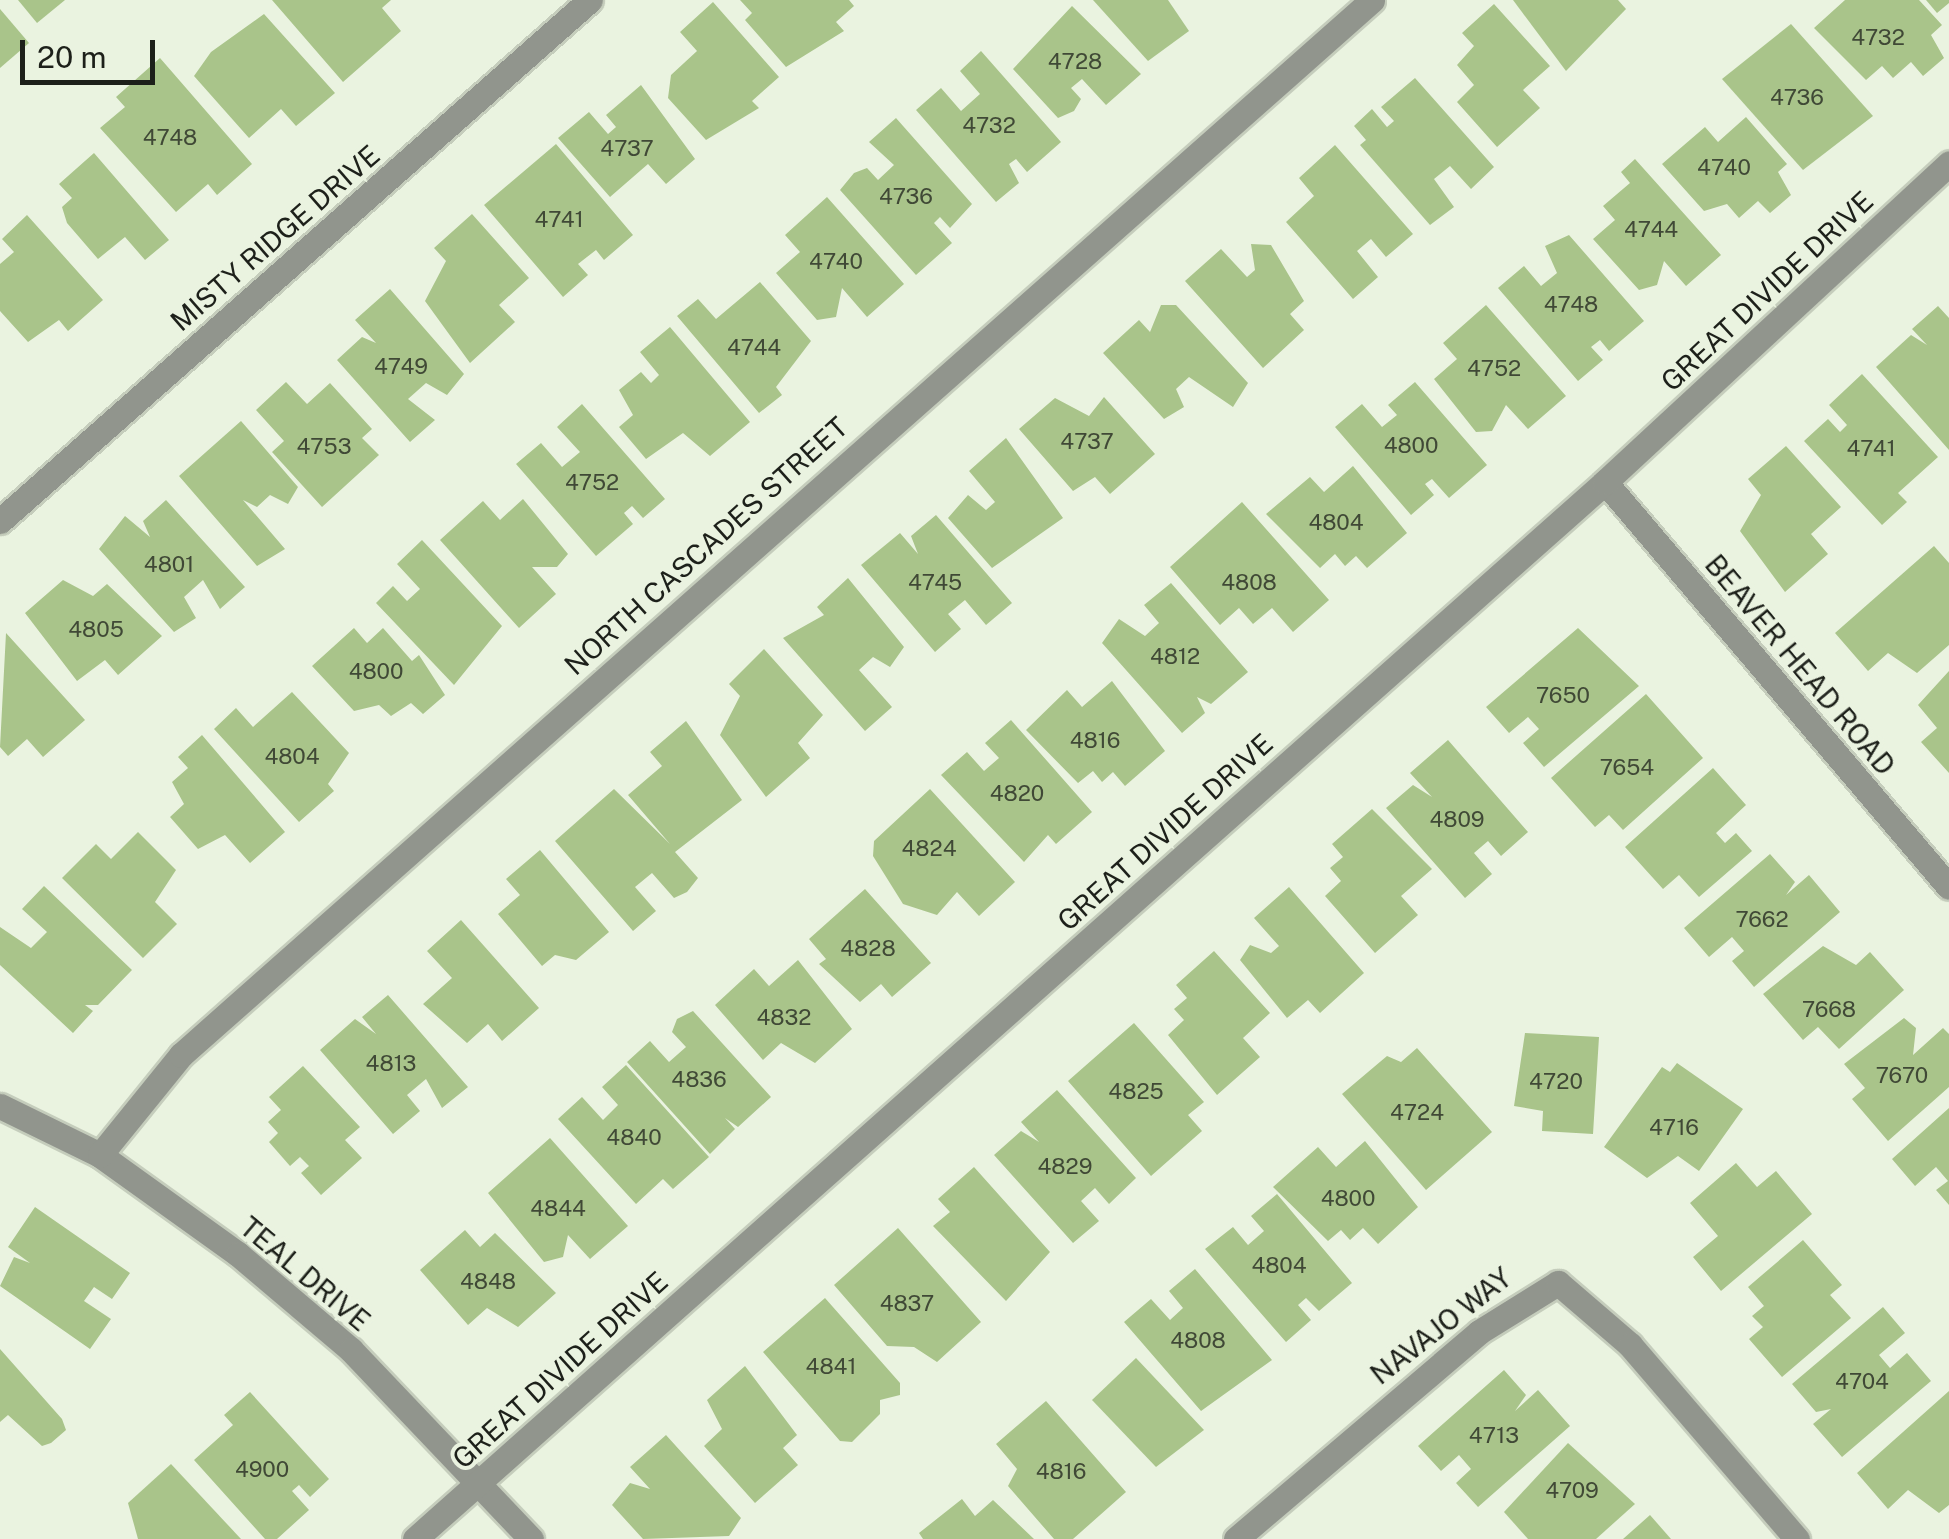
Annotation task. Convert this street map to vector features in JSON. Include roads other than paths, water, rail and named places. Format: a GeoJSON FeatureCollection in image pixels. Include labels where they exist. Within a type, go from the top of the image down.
{"type":"FeatureCollection","features":[{"type":"Feature","properties":{"kind":"street","name":"MISTY RIDGE DRIVE"},"geometry":{"type":"LineString","coordinates":[[0,521],[590,0]]}},
{"type":"Feature","properties":{"kind":"street","name":"NORTH CASCADES STREET"},"geometry":{"type":"LineString","coordinates":[[100,1155],[181,1055],[1372,0]]}},
{"type":"Feature","properties":{"kind":"street","name":"GREAT DIVIDE DRIVE"},"geometry":{"type":"LineString","coordinates":[[415,1539],[1605,482],[1949,163]]}},
{"type":"Feature","properties":{"kind":"street","name":"BEAVER HEAD ROAD"},"geometry":{"type":"LineString","coordinates":[[1605,482],[1949,887]]}},
{"type":"Feature","properties":{"kind":"street","name":"TEAL DRIVE"},"geometry":{"type":"LineString","coordinates":[[0,1106],[100,1155],[351,1350],[480,1481],[531,1539]]}},
{"type":"Feature","properties":{"kind":"street","name":"NAVAJO WAY"},"geometry":{"type":"LineString","coordinates":[[1236,1539],[1480,1332],[1558,1283],[1630,1345],[1797,1539]]}}]}
